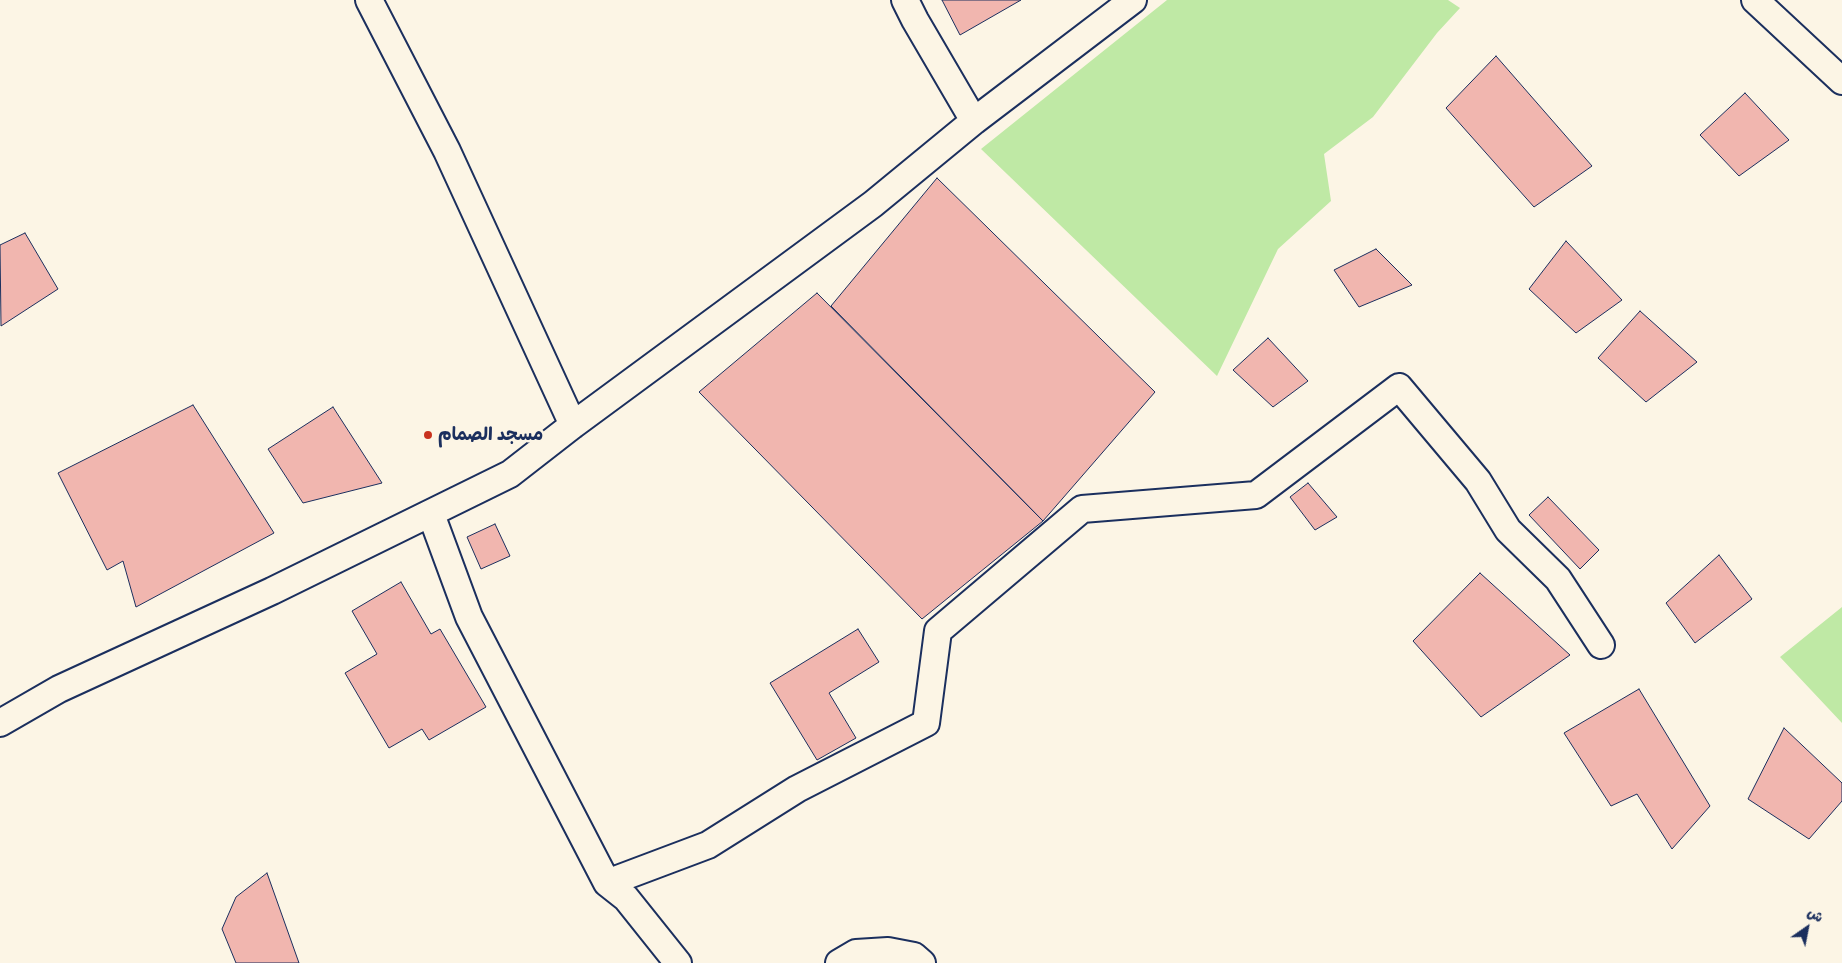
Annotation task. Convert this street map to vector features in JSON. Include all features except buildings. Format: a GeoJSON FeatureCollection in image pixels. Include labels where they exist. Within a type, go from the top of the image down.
{"type":"FeatureCollection","features":[{"type":"Feature","properties":{"kind":"street"},"geometry":{"type":"LineString","coordinates":[[369,0],[448,151],[572,424]]}},
{"type":"Feature","properties":{"kind":"street"},"geometry":{"type":"LineString","coordinates":[[906,0],[915,20],[974,122]]}},
{"type":"Feature","properties":{"kind":"street"},"geometry":{"type":"LineString","coordinates":[[0,723],[59,689],[272,591],[510,474],[572,424],[873,204],[974,122],[1133,0]]}},
{"type":"Feature","properties":{"kind":"street"},"geometry":{"type":"LineString","coordinates":[[1755,0],[1842,81]]}},
{"type":"Feature","properties":{"kind":"street"},"geometry":{"type":"LineString","coordinates":[[607,883],[708,845],[797,788],[926,723],[938,631],[1082,509],[1256,495],[1399,387],[1478,481],[1508,530],[1558,579],[1601,645]]}},
{"type":"Feature","properties":{"kind":"street"},"geometry":{"type":"LineString","coordinates":[[431,514],[469,617],[607,883],[626,898],[678,963]]}},
{"type":"Feature","properties":{"kind":"street"},"geometry":{"type":"LineString","coordinates":[[839,963],[856,953],[888,951],[914,956],[922,963]]}},
{"type":"Feature","properties":{"kind":"green space"},"geometry":{"type":"Polygon","coordinates":[[[1167,0],[1448,0],[1460,8],[1437,33],[1373,117],[1324,154],[1331,201],[1278,249],[1217,376],[981,149],[1167,0]]]}},
{"type":"Feature","properties":{"kind":"green space"},"geometry":{"type":"Polygon","coordinates":[[[1842,607],[1842,723],[1780,657],[1842,607]]]}},
{"type":"Feature","properties":{"kind":"place","name":"مسجد الصمام"},"geometry":{"type":"Point","coordinates":[428,435]}}]}
